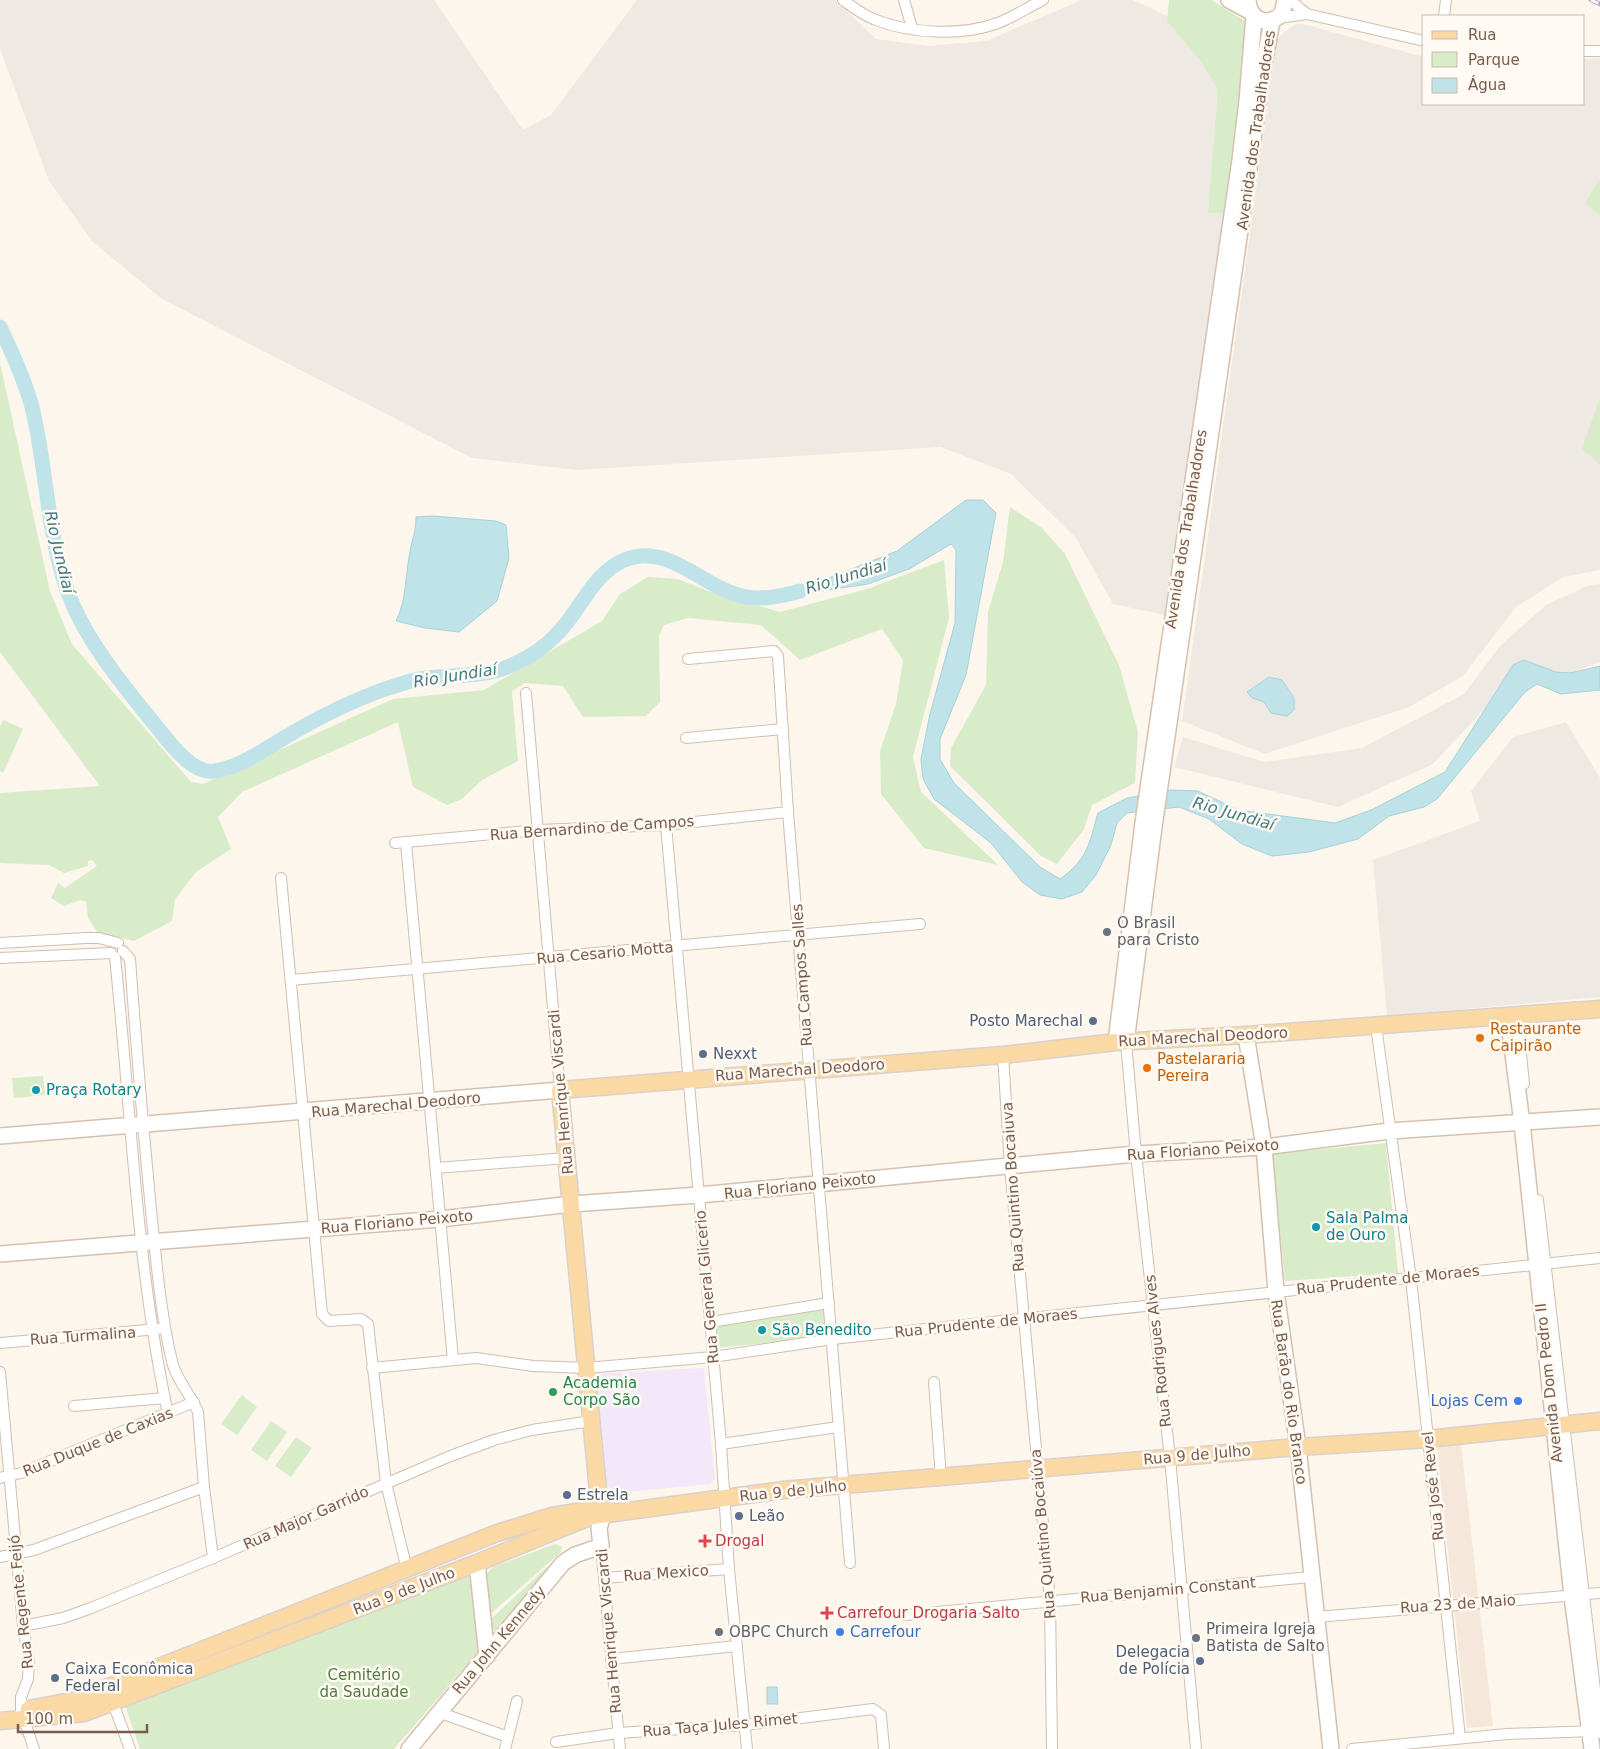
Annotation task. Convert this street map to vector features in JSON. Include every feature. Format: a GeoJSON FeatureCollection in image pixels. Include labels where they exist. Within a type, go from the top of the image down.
{"type":"FeatureCollection","features":[{"type":"Feature","properties":{"kind":"main road"},"geometry":{"type":"LineString","coordinates":[[1229,0],[1251,9],[1261,20],[1275,20]]}},
{"type":"Feature","properties":{"kind":"main road","name":"Avenida dos Trabalhadores"},"geometry":{"type":"LineString","coordinates":[[1121,1042],[1149,825],[1264,64],[1275,20],[1284,9],[1285,0]]}},
{"type":"Feature","properties":{"kind":"main road","name":"Avenida dos Trabalhadores"},"geometry":{"type":"LineString","coordinates":[[1157,772],[1239,169],[1247,101],[1251,9]]}},
{"type":"Feature","properties":{"kind":"main road","name":"Rua Marechal Deodoro"},"geometry":{"type":"LineString","coordinates":[[0,1136],[304,1113],[687,1079],[1003,1055],[1121,1042],[1246,1035],[1600,1009]]}},
{"type":"Feature","properties":{"kind":"main road","name":"Avenida Dom Pedro II"},"geometry":{"type":"LineString","coordinates":[[1515,1016],[1525,1123],[1578,1595],[1597,1731],[1592,1749]]}},
{"type":"Feature","properties":{"kind":"main road","name":"Rua Barão do Rio Branco"},"geometry":{"type":"LineString","coordinates":[[1246,1035],[1264,1148],[1276,1291],[1298,1446],[1311,1577],[1332,1749]]}},
{"type":"Feature","properties":{"kind":"main road","name":"Rua Henrique Viscardi"},"geometry":{"type":"LineString","coordinates":[[560,1090],[600,1504],[598,1516],[601,1546]]}},
{"type":"Feature","properties":{"kind":"main road","name":"Rua Floriano Peixoto"},"geometry":{"type":"LineString","coordinates":[[0,1254],[148,1241],[316,1230],[440,1219],[572,1204],[699,1196],[1136,1154],[1264,1148],[1388,1131],[1600,1117]]}},
{"type":"Feature","properties":{"kind":"main road","name":"Rua 9 de Julho"},"geometry":{"type":"LineString","coordinates":[[0,1721],[76,1700],[176,1662],[350,1590],[407,1570],[497,1533],[539,1519],[598,1516],[725,1498],[843,1485],[1037,1470],[1298,1446],[1427,1439],[1600,1421]]}},
{"type":"Feature","properties":{"kind":"main road","name":"Rua 9 de Julho"},"geometry":{"type":"LineString","coordinates":[[0,1712],[29,1714],[84,1713],[598,1516]]}},
{"type":"Feature","properties":{"kind":"main road"},"geometry":{"type":"LineString","coordinates":[[487,1656],[477,1563],[478,1555],[486,1546],[525,1531],[539,1519]]}},
{"type":"Feature","properties":{"kind":"main road","name":"Rua John Kennedy"},"geometry":{"type":"LineString","coordinates":[[409,1749],[563,1563],[575,1555],[601,1546]]}},
{"type":"Feature","properties":{"kind":"main road"},"geometry":{"type":"LineString","coordinates":[[484,1626],[490,1634],[504,1634]]}},
{"type":"Feature","properties":{"kind":"street"},"geometry":{"type":"LineString","coordinates":[[843,0],[864,15],[878,21],[942,32],[965,31],[996,24],[1043,0]]}},
{"type":"Feature","properties":{"kind":"street"},"geometry":{"type":"LineString","coordinates":[[904,0],[912,28]]}},
{"type":"Feature","properties":{"kind":"street"},"geometry":{"type":"LineString","coordinates":[[1290,0],[1307,14]]}},
{"type":"Feature","properties":{"kind":"street"},"geometry":{"type":"LineString","coordinates":[[1444,15],[1446,0]]}},
{"type":"Feature","properties":{"kind":"street"},"geometry":{"type":"LineString","coordinates":[[1275,20],[1307,14],[1422,41]]}},
{"type":"Feature","properties":{"kind":"street"},"geometry":{"type":"LineString","coordinates":[[1585,51],[1600,51]]}},
{"type":"Feature","properties":{"kind":"street","name":"Rua Campos Salles"},"geometry":{"type":"LineString","coordinates":[[688,659],[774,651],[778,656],[788,812],[850,1562]]}},
{"type":"Feature","properties":{"kind":"street","name":"Rua Henrique Viscardi"},"geometry":{"type":"LineString","coordinates":[[526,693],[560,1090]]}},
{"type":"Feature","properties":{"kind":"street"},"geometry":{"type":"LineString","coordinates":[[686,738],[783,729]]}},
{"type":"Feature","properties":{"kind":"street","name":"Rua Bernardino de Campos"},"geometry":{"type":"LineString","coordinates":[[416,970],[401,843],[538,830],[666,825],[788,812]]}},
{"type":"Feature","properties":{"kind":"street","name":"Rua General Glicerio"},"geometry":{"type":"LineString","coordinates":[[666,825],[687,1079],[711,1322],[729,1569],[747,1749]]}},
{"type":"Feature","properties":{"kind":"street"},"geometry":{"type":"LineString","coordinates":[[282,878],[316,1230],[322,1314],[329,1321],[366,1320],[369,1328],[386,1484],[407,1570]]}},
{"type":"Feature","properties":{"kind":"street","name":"Rua Cesario Motta"},"geometry":{"type":"LineString","coordinates":[[291,980],[920,924]]}},
{"type":"Feature","properties":{"kind":"street"},"geometry":{"type":"LineString","coordinates":[[0,943],[99,938],[130,966]]}},
{"type":"Feature","properties":{"kind":"street"},"geometry":{"type":"LineString","coordinates":[[117,954],[124,1039],[137,1126],[148,1241],[153,1330],[168,1414]]}},
{"type":"Feature","properties":{"kind":"street"},"geometry":{"type":"LineString","coordinates":[[0,958],[117,954],[130,960],[136,1039],[137,1126]]}},
{"type":"Feature","properties":{"kind":"street"},"geometry":{"type":"LineString","coordinates":[[416,970],[430,1101],[453,1360]]}},
{"type":"Feature","properties":{"kind":"street","name":"Rua José Revel"},"geometry":{"type":"LineString","coordinates":[[1376,1026],[1388,1131],[1410,1279],[1460,1738]]}},
{"type":"Feature","properties":{"kind":"street"},"geometry":{"type":"LineString","coordinates":[[124,1039],[136,1039]]}},
{"type":"Feature","properties":{"kind":"street","name":"Rua Rodrigues Alves"},"geometry":{"type":"LineString","coordinates":[[1121,1042],[1136,1154],[1170,1458],[1196,1749]]}},
{"type":"Feature","properties":{"kind":"street","name":"Rua Quintino Bocaiuva"},"geometry":{"type":"LineString","coordinates":[[1003,1055],[1023,1319]]}},
{"type":"Feature","properties":{"kind":"street"},"geometry":{"type":"LineString","coordinates":[[436,1168],[567,1158]]}},
{"type":"Feature","properties":{"kind":"street"},"geometry":{"type":"LineString","coordinates":[[148,1241],[177,1376],[194,1402],[200,1426],[204,1487],[214,1558]]}},
{"type":"Feature","properties":{"kind":"street","name":"Rua Prudente de Moraes"},"geometry":{"type":"LineString","coordinates":[[372,1368],[476,1358],[533,1366],[586,1368],[713,1357],[832,1339],[1600,1258]]}},
{"type":"Feature","properties":{"kind":"street"},"geometry":{"type":"LineString","coordinates":[[711,1322],[829,1303]]}},
{"type":"Feature","properties":{"kind":"street","name":"Rua Quintino Bocaiúva"},"geometry":{"type":"LineString","coordinates":[[1023,1319],[1050,1601],[1052,1749]]}},
{"type":"Feature","properties":{"kind":"street","name":"Rua Turmalina"},"geometry":{"type":"LineString","coordinates":[[0,1343],[167,1328]]}},
{"type":"Feature","properties":{"kind":"street","name":"Rua Regente Feijó"},"geometry":{"type":"LineString","coordinates":[[0,1372],[4,1477],[29,1661],[28,1679],[21,1697],[29,1714]]}},
{"type":"Feature","properties":{"kind":"street"},"geometry":{"type":"LineString","coordinates":[[934,1382],[941,1478]]}},
{"type":"Feature","properties":{"kind":"street"},"geometry":{"type":"LineString","coordinates":[[74,1406],[165,1398]]}},
{"type":"Feature","properties":{"kind":"street","name":"Rua Duque de Caxias"},"geometry":{"type":"LineString","coordinates":[[4,1477],[168,1414],[194,1402]]}},
{"type":"Feature","properties":{"kind":"street","name":"Rua Major Garrido"},"geometry":{"type":"LineString","coordinates":[[23,1626],[64,1618],[92,1608],[214,1558],[448,1457],[494,1440],[532,1430],[591,1421]]}},
{"type":"Feature","properties":{"kind":"street"},"geometry":{"type":"LineString","coordinates":[[721,1444],[838,1426]]}},
{"type":"Feature","properties":{"kind":"street"},"geometry":{"type":"LineString","coordinates":[[0,1557],[34,1550],[204,1487]]}},
{"type":"Feature","properties":{"kind":"street","name":"Rua Henrique Viscardi"},"geometry":{"type":"LineString","coordinates":[[601,1546],[620,1749]]}},
{"type":"Feature","properties":{"kind":"street","name":"Rua Mexico"},"geometry":{"type":"LineString","coordinates":[[604,1578],[729,1569]]}},
{"type":"Feature","properties":{"kind":"street","name":"Rua Benjamin Constant"},"geometry":{"type":"LineString","coordinates":[[905,1615],[1311,1577]]}},
{"type":"Feature","properties":{"kind":"street","name":"Rua 23 de Maio"},"geometry":{"type":"LineString","coordinates":[[1317,1617],[1446,1604],[1600,1593]]}},
{"type":"Feature","properties":{"kind":"street"},"geometry":{"type":"LineString","coordinates":[[611,1659],[737,1646]]}},
{"type":"Feature","properties":{"kind":"street"},"geometry":{"type":"LineString","coordinates":[[505,1749],[518,1701]]}},
{"type":"Feature","properties":{"kind":"street"},"geometry":{"type":"LineString","coordinates":[[113,1703],[130,1749]]}},
{"type":"Feature","properties":{"kind":"street","name":"Rua Taça Jules Rimet"},"geometry":{"type":"LineString","coordinates":[[556,1742],[618,1733],[745,1725],[873,1709],[881,1715],[884,1749]]}},
{"type":"Feature","properties":{"kind":"street"},"geometry":{"type":"LineString","coordinates":[[438,1712],[508,1737]]}},
{"type":"Feature","properties":{"kind":"street"},"geometry":{"type":"LineString","coordinates":[[29,1714],[34,1749]]}},
{"type":"Feature","properties":{"kind":"street"},"geometry":{"type":"LineString","coordinates":[[1352,1749],[1460,1738],[1597,1731]]}},
{"type":"Feature","properties":{"kind":"shaded area"},"geometry":{"type":"Polygon","coordinates":[[[0,0],[434,0],[523,130],[551,115],[637,0],[835,0],[876,39],[929,46],[986,41],[1082,0],[1133,0],[1169,17],[1238,84],[1219,277],[1169,616],[1113,604],[1076,538],[1011,474],[941,447],[577,470],[472,458],[162,299],[92,241],[49,181],[0,49],[0,0]]]}},
{"type":"Feature","properties":{"kind":"shaded area"},"geometry":{"type":"Polygon","coordinates":[[[1296,24],[1303,24],[1422,56],[1422,105],[1585,105],[1585,59],[1600,58],[1600,570],[1563,577],[1516,607],[1463,676],[1409,707],[1265,754],[1182,721],[1277,40],[1296,24]]]}},
{"type":"Feature","properties":{"kind":"shaded area"},"geometry":{"type":"Polygon","coordinates":[[[1600,584],[1600,662],[1570,673],[1556,672],[1524,660],[1513,665],[1490,703],[1433,764],[1338,807],[1174,767],[1183,737],[1264,762],[1362,748],[1464,694],[1500,646],[1546,605],[1589,585],[1600,584]]]}},
{"type":"Feature","properties":{"kind":"shaded area"},"geometry":{"type":"Polygon","coordinates":[[[1566,722],[1600,778],[1600,997],[1387,1016],[1373,860],[1480,821],[1471,791],[1513,737],[1566,722]]]}},
{"type":"Feature","properties":{"kind":"shaded area"},"geometry":{"type":"Polygon","coordinates":[[[704,1368],[715,1479],[710,1484],[616,1493],[605,1484],[592,1374],[704,1368]]]}},
{"type":"Feature","properties":{"kind":"shaded area"},"geometry":{"type":"Polygon","coordinates":[[[1461,1444],[1493,1726],[1467,1728],[1437,1448],[1461,1444]]]}},
{"type":"Feature","properties":{"kind":"green space"},"geometry":{"type":"Polygon","coordinates":[[[1169,0],[1211,0],[1247,22],[1239,98],[1233,212],[1208,213],[1218,90],[1200,60],[1167,21],[1169,0]]]}},
{"type":"Feature","properties":{"kind":"green space"},"geometry":{"type":"Polygon","coordinates":[[[1600,179],[1600,216],[1585,202],[1600,179]]]}},
{"type":"Feature","properties":{"kind":"green space"},"geometry":{"type":"Polygon","coordinates":[[[0,363],[50,591],[72,644],[191,782],[203,784],[393,699],[484,690],[602,621],[620,594],[648,577],[678,579],[708,591],[780,612],[867,589],[944,560],[949,618],[913,757],[921,792],[998,865],[924,848],[881,794],[880,751],[896,704],[903,660],[882,629],[800,660],[761,625],[688,618],[664,625],[659,635],[660,702],[646,716],[583,717],[563,686],[525,683],[512,691],[518,761],[482,780],[462,799],[447,805],[413,787],[398,722],[242,792],[218,817],[231,849],[196,872],[175,899],[172,921],[134,941],[97,932],[88,918],[86,902],[80,900],[64,906],[51,898],[58,883],[65,888],[97,866],[92,860],[88,861],[88,866],[64,873],[49,865],[0,863],[0,793],[100,786],[0,652],[0,363]]]}},
{"type":"Feature","properties":{"kind":"green space"},"geometry":{"type":"Polygon","coordinates":[[[1600,397],[1600,464],[1582,449],[1600,397]]]}},
{"type":"Feature","properties":{"kind":"green space"},"geometry":{"type":"Polygon","coordinates":[[[1010,507],[1042,528],[1065,554],[1119,665],[1138,732],[1135,783],[1092,805],[1084,829],[1057,864],[1041,856],[950,766],[951,748],[986,685],[988,612],[1003,562],[1010,507]]]}},
{"type":"Feature","properties":{"kind":"green space"},"geometry":{"type":"Polygon","coordinates":[[[3,720],[23,729],[3,773],[0,771],[0,727],[3,720]]]}},
{"type":"Feature","properties":{"kind":"green space"},"geometry":{"type":"Polygon","coordinates":[[[43,1076],[45,1095],[14,1098],[12,1078],[43,1076]]]}},
{"type":"Feature","properties":{"kind":"green space"},"geometry":{"type":"Polygon","coordinates":[[[1386,1143],[1398,1273],[1285,1281],[1272,1154],[1386,1143]]]}},
{"type":"Feature","properties":{"kind":"green space"},"geometry":{"type":"Polygon","coordinates":[[[826,1307],[829,1337],[714,1348],[711,1322],[826,1307]]]}},
{"type":"Feature","properties":{"kind":"green space"},"geometry":{"type":"Polygon","coordinates":[[[242,1395],[257,1407],[237,1435],[221,1424],[242,1395]]]}},
{"type":"Feature","properties":{"kind":"green space"},"geometry":{"type":"Polygon","coordinates":[[[271,1421],[287,1432],[267,1461],[251,1450],[271,1421]]]}},
{"type":"Feature","properties":{"kind":"green space"},"geometry":{"type":"Polygon","coordinates":[[[296,1437],[312,1448],[291,1477],[275,1466],[296,1437]]]}},
{"type":"Feature","properties":{"kind":"green space"},"geometry":{"type":"Polygon","coordinates":[[[555,1544],[562,1547],[561,1552],[489,1615],[490,1608],[485,1575],[493,1567],[555,1544]]]}},
{"type":"Feature","properties":{"kind":"green space"},"geometry":{"type":"Polygon","coordinates":[[[548,1566],[552,1569],[500,1630],[496,1631],[491,1628],[491,1619],[548,1566]]]}},
{"type":"Feature","properties":{"kind":"green space","name":"Cemitério da Saudade"},"geometry":{"type":"Polygon","coordinates":[[[470,1571],[478,1652],[394,1749],[140,1749],[126,1708],[127,1705],[470,1571]]]}},
{"type":"Feature","properties":{"kind":"water"},"geometry":{"type":"Polygon","coordinates":[[[966,500],[983,500],[996,513],[966,675],[940,739],[940,759],[954,783],[1040,867],[1060,879],[1082,858],[1098,813],[1127,798],[1171,790],[1198,791],[1238,810],[1335,823],[1371,810],[1445,772],[1513,665],[1524,660],[1556,672],[1570,673],[1600,666],[1600,690],[1561,694],[1537,684],[1525,692],[1437,799],[1424,807],[1389,816],[1358,839],[1309,852],[1272,856],[1242,844],[1209,819],[1179,807],[1127,813],[1117,823],[1111,845],[1096,875],[1082,892],[1062,899],[1040,895],[1022,882],[991,843],[934,799],[923,779],[921,759],[930,714],[955,623],[956,550],[951,544],[909,569],[868,584],[780,597],[897,551],[966,500]]]}},
{"type":"Feature","properties":{"kind":"water"},"geometry":{"type":"Polygon","coordinates":[[[433,516],[496,521],[506,525],[509,558],[497,601],[459,632],[425,628],[396,621],[404,596],[416,517],[433,516]]]}},
{"type":"Feature","properties":{"kind":"water"},"geometry":{"type":"Polygon","coordinates":[[[1269,677],[1282,680],[1294,698],[1294,710],[1287,716],[1271,713],[1264,702],[1252,698],[1247,692],[1269,677]]]}},
{"type":"Feature","properties":{"kind":"water"},"geometry":{"type":"Polygon","coordinates":[[[767,1687],[777,1687],[778,1704],[767,1704],[767,1687]]]}},
{"type":"Feature","properties":{"kind":"waterway","name":"Rio Jundiaí"},"geometry":{"type":"LineString","coordinates":[[0,327],[17,364],[31,403],[37,428],[57,556],[73,605],[91,639],[124,686],[177,751],[199,769],[215,771],[234,766],[324,716],[385,689],[431,677],[490,672],[518,662],[536,652],[551,640],[573,615],[596,582],[615,565],[627,559],[643,556],[659,557],[673,562],[732,593],[747,597],[774,597],[800,591]]}},
{"type":"Feature","properties":{"kind":"railway"},"geometry":{"type":"LineString","coordinates":[[1591,0],[1600,4]]}},
{"type":"Feature","properties":{"kind":"place","name":"O Brasil para Cristo"},"geometry":{"type":"Point","coordinates":[1107,932]}},
{"type":"Feature","properties":{"kind":"place","name":"Posto Marechal"},"geometry":{"type":"Point","coordinates":[1093,1021]}},
{"type":"Feature","properties":{"kind":"place","name":"Restaurante Caipirão"},"geometry":{"type":"Point","coordinates":[1480,1038]}},
{"type":"Feature","properties":{"kind":"place","name":"Nexxt"},"geometry":{"type":"Point","coordinates":[703,1054]}},
{"type":"Feature","properties":{"kind":"place","name":"Pastelararia Pereira"},"geometry":{"type":"Point","coordinates":[1147,1068]}},
{"type":"Feature","properties":{"kind":"place","name":"Praça Rotary"},"geometry":{"type":"Point","coordinates":[36,1090]}},
{"type":"Feature","properties":{"kind":"place","name":"Sala Palma de Ouro"},"geometry":{"type":"Point","coordinates":[1316,1227]}},
{"type":"Feature","properties":{"kind":"place","name":"São Benedito"},"geometry":{"type":"Point","coordinates":[762,1330]}},
{"type":"Feature","properties":{"kind":"place","name":"Academia Corpo São"},"geometry":{"type":"Point","coordinates":[553,1392]}},
{"type":"Feature","properties":{"kind":"place","name":"Lojas Cem"},"geometry":{"type":"Point","coordinates":[1518,1401]}},
{"type":"Feature","properties":{"kind":"place","name":"Estrela"},"geometry":{"type":"Point","coordinates":[567,1495]}},
{"type":"Feature","properties":{"kind":"place","name":"Leão"},"geometry":{"type":"Point","coordinates":[739,1516]}},
{"type":"Feature","properties":{"kind":"place","name":"Drogal"},"geometry":{"type":"Point","coordinates":[705,1541]}},
{"type":"Feature","properties":{"kind":"place","name":"Carrefour Drogaria Salto"},"geometry":{"type":"Point","coordinates":[827,1613]}},
{"type":"Feature","properties":{"kind":"place","name":"OBPC Church"},"geometry":{"type":"Point","coordinates":[719,1632]}},
{"type":"Feature","properties":{"kind":"place","name":"Carrefour"},"geometry":{"type":"Point","coordinates":[840,1632]}},
{"type":"Feature","properties":{"kind":"place","name":"Primeira Igreja Batista de Salto"},"geometry":{"type":"Point","coordinates":[1196,1638]}},
{"type":"Feature","properties":{"kind":"place","name":"Delegacia de Polícia"},"geometry":{"type":"Point","coordinates":[1200,1661]}},
{"type":"Feature","properties":{"kind":"place","name":"Caixa Econômica Federal"},"geometry":{"type":"Point","coordinates":[55,1678]}}]}
